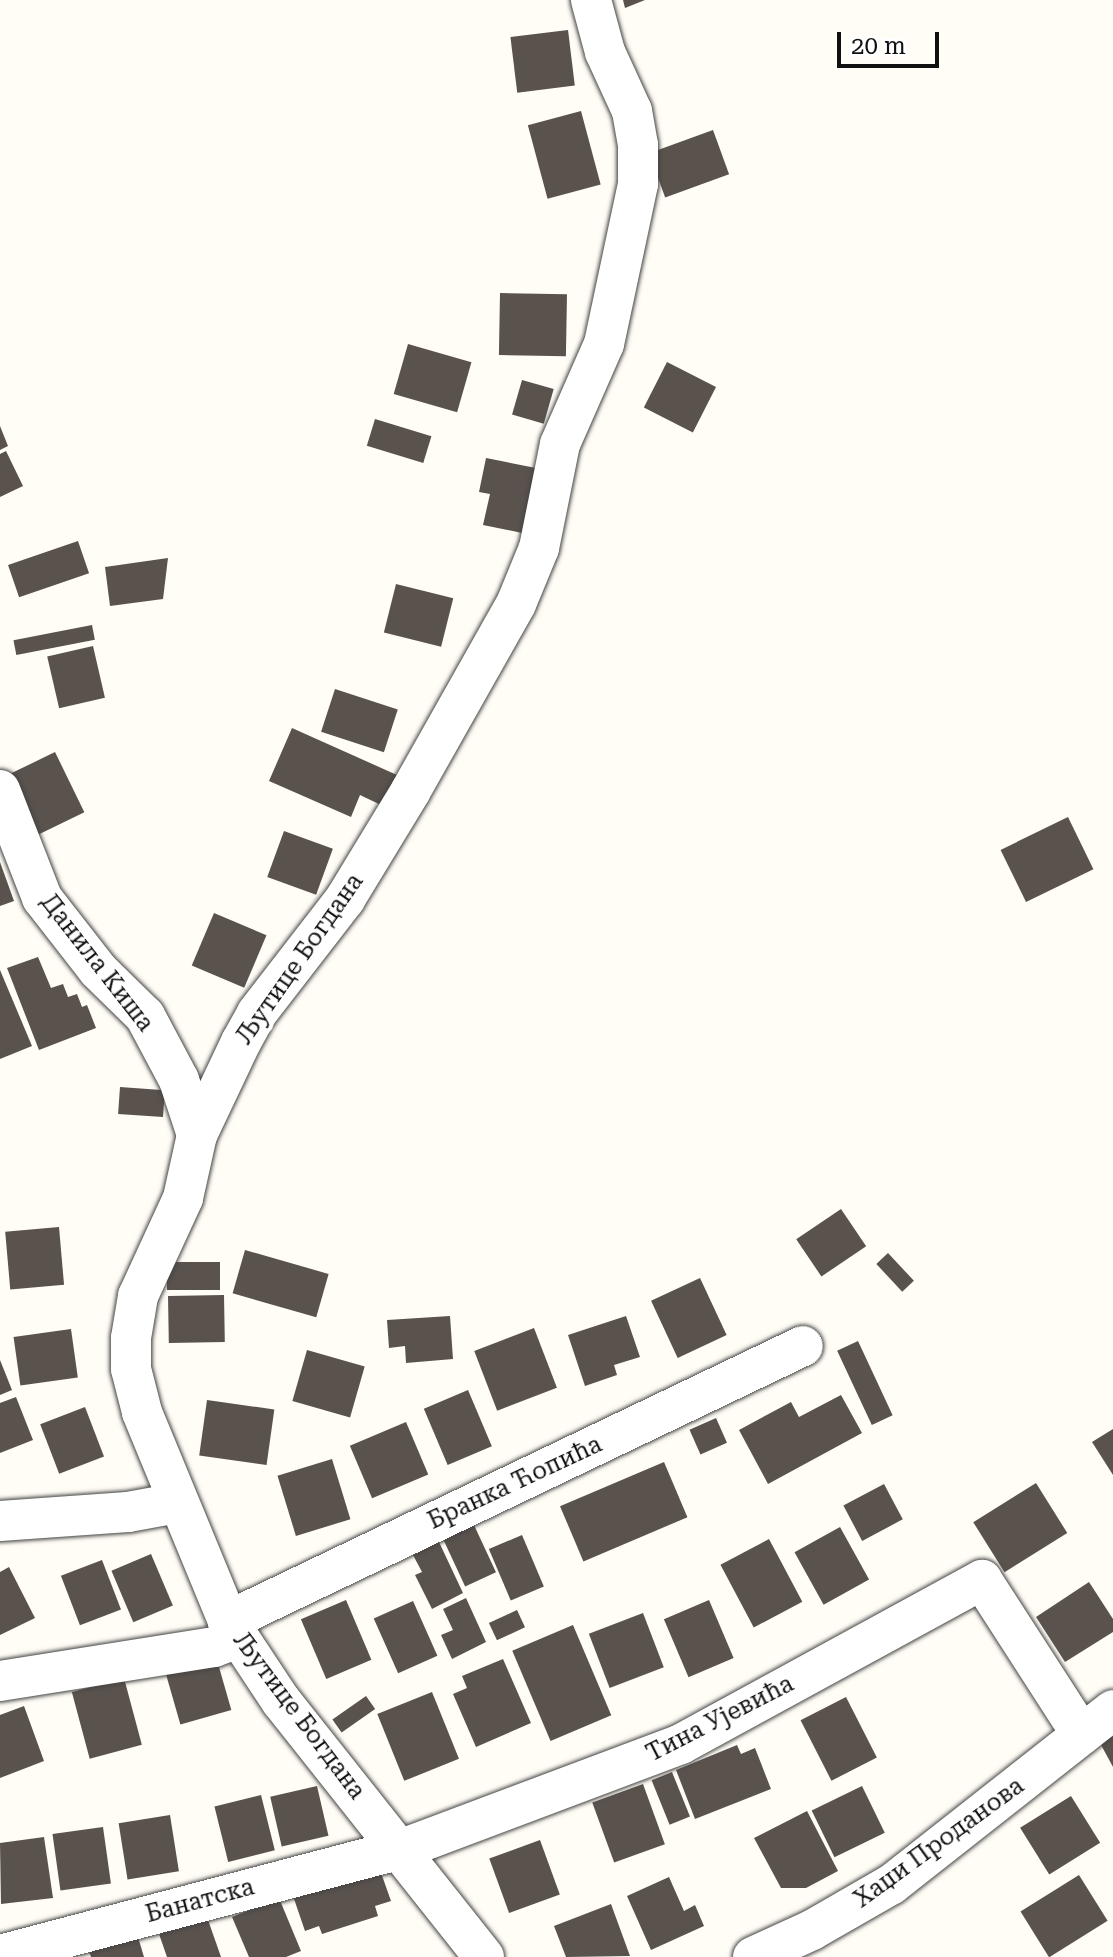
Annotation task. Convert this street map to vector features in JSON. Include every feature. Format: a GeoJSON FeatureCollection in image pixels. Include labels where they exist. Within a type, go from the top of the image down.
{"type":"FeatureCollection","features":[{"type":"Feature","properties":{"kind":"street","name":"Љутице Богдана"},"geometry":{"type":"LineString","coordinates":[[484,1957],[402,1849],[281,1701],[233,1629],[177,1503],[142,1412],[131,1369],[131,1338],[138,1296],[183,1198],[197,1135],[257,1013],[345,899],[469,691],[516,604],[539,548],[560,444],[604,344],[638,184],[638,145],[632,111],[605,52],[591,0]]}},
{"type":"Feature","properties":{"kind":"street","name":"Данила Киша"},"geometry":{"type":"LineString","coordinates":[[0,790],[42,898],[98,970],[145,1016],[179,1080],[197,1135]]}},
{"type":"Feature","properties":{"kind":"street","name":"Бранка Ћопића"},"geometry":{"type":"LineString","coordinates":[[0,1681],[214,1647],[233,1629],[803,1346]]}},
{"type":"Feature","properties":{"kind":"street"},"geometry":{"type":"LineString","coordinates":[[0,1521],[128,1512],[177,1503]]}},
{"type":"Feature","properties":{"kind":"street","name":"Тина Ујевића"},"geometry":{"type":"LineString","coordinates":[[402,1849],[681,1744],[982,1580],[1082,1735]]}},
{"type":"Feature","properties":{"kind":"street","name":"Хаџи Проданова"},"geometry":{"type":"LineString","coordinates":[[753,1957],[812,1930],[892,1884],[1113,1710]]}},
{"type":"Feature","properties":{"kind":"street","name":"Банатска"},"geometry":{"type":"LineString","coordinates":[[0,1955],[402,1849]]}},
{"type":"Feature","properties":{"kind":"building"},"geometry":{"type":"Polygon","coordinates":[[[623,0],[645,0],[625,8],[623,0]]]}},
{"type":"Feature","properties":{"kind":"building"},"geometry":{"type":"Polygon","coordinates":[[[568,30],[575,86],[517,93],[510,37],[568,30]]]}},
{"type":"Feature","properties":{"kind":"building"},"geometry":{"type":"Polygon","coordinates":[[[581,111],[601,184],[548,199],[528,125],[581,111]]]}},
{"type":"Feature","properties":{"kind":"building"},"geometry":{"type":"Polygon","coordinates":[[[713,130],[729,174],[665,197],[649,153],[713,130]]]}},
{"type":"Feature","properties":{"kind":"building"},"geometry":{"type":"Polygon","coordinates":[[[500,293],[567,294],[566,356],[499,355],[500,293]]]}},
{"type":"Feature","properties":{"kind":"building"},"geometry":{"type":"Polygon","coordinates":[[[408,344],[471,362],[457,412],[394,394],[408,344]]]}},
{"type":"Feature","properties":{"kind":"building"},"geometry":{"type":"Polygon","coordinates":[[[667,362],[716,387],[693,432],[644,407],[667,362]]]}},
{"type":"Feature","properties":{"kind":"building"},"geometry":{"type":"Polygon","coordinates":[[[522,380],[554,389],[544,424],[512,415],[522,380]]]}},
{"type":"Feature","properties":{"kind":"building"},"geometry":{"type":"Polygon","coordinates":[[[375,419],[431,436],[423,463],[367,446],[375,419]]]}},
{"type":"Feature","properties":{"kind":"building"},"geometry":{"type":"Polygon","coordinates":[[[0,426],[8,446],[0,450],[0,426]]]}},
{"type":"Feature","properties":{"kind":"building"},"geometry":{"type":"Polygon","coordinates":[[[6,451],[23,486],[0,497],[0,454],[6,451]]]}},
{"type":"Feature","properties":{"kind":"building"},"geometry":{"type":"Polygon","coordinates":[[[486,458],[541,469],[527,534],[483,525],[490,494],[479,492],[486,458]]]}},
{"type":"Feature","properties":{"kind":"building"},"geometry":{"type":"Polygon","coordinates":[[[78,541],[89,573],[19,597],[8,565],[78,541]]]}},
{"type":"Feature","properties":{"kind":"building"},"geometry":{"type":"Polygon","coordinates":[[[168,558],[163,599],[110,606],[105,567],[168,558]]]}},
{"type":"Feature","properties":{"kind":"building"},"geometry":{"type":"Polygon","coordinates":[[[396,584],[453,598],[441,647],[384,633],[396,584]]]}},
{"type":"Feature","properties":{"kind":"building"},"geometry":{"type":"Polygon","coordinates":[[[92,625],[95,640],[16,655],[13,640],[92,625]]]}},
{"type":"Feature","properties":{"kind":"building"},"geometry":{"type":"Polygon","coordinates":[[[93,646],[105,698],[59,708],[47,657],[93,646]]]}},
{"type":"Feature","properties":{"kind":"building"},"geometry":{"type":"Polygon","coordinates":[[[335,689],[398,709],[384,752],[321,732],[335,689]]]}},
{"type":"Feature","properties":{"kind":"building"},"geometry":{"type":"Polygon","coordinates":[[[292,728],[397,775],[383,806],[360,795],[351,817],[269,781],[292,728]]]}},
{"type":"Feature","properties":{"kind":"building"},"geometry":{"type":"Polygon","coordinates":[[[55,752],[84,812],[39,835],[9,774],[55,752]]]}},
{"type":"Feature","properties":{"kind":"building"},"geometry":{"type":"Polygon","coordinates":[[[1068,817],[1093,869],[1026,902],[1001,850],[1068,817]]]}},
{"type":"Feature","properties":{"kind":"building"},"geometry":{"type":"Polygon","coordinates":[[[284,831],[333,849],[316,895],[267,877],[284,831]]]}},
{"type":"Feature","properties":{"kind":"building"},"geometry":{"type":"Polygon","coordinates":[[[0,862],[14,901],[0,906],[0,862]]]}},
{"type":"Feature","properties":{"kind":"building"},"geometry":{"type":"Polygon","coordinates":[[[214,913],[266,935],[244,988],[192,965],[214,913]]]}},
{"type":"Feature","properties":{"kind":"building"},"geometry":{"type":"Polygon","coordinates":[[[38,957],[51,988],[63,984],[68,997],[77,994],[82,1007],[87,1005],[96,1028],[39,1050],[7,968],[38,957]]]}},
{"type":"Feature","properties":{"kind":"building"},"geometry":{"type":"Polygon","coordinates":[[[0,970],[32,1046],[0,1059],[0,970]]]}},
{"type":"Feature","properties":{"kind":"building"},"geometry":{"type":"Polygon","coordinates":[[[120,1087],[165,1090],[163,1117],[118,1114],[120,1087]]]}},
{"type":"Feature","properties":{"kind":"building"},"geometry":{"type":"Polygon","coordinates":[[[841,1209],[866,1246],[821,1277],[796,1239],[841,1209]]]}},
{"type":"Feature","properties":{"kind":"building"},"geometry":{"type":"Polygon","coordinates":[[[59,1227],[64,1285],[10,1289],[5,1232],[59,1227]]]}},
{"type":"Feature","properties":{"kind":"building"},"geometry":{"type":"Polygon","coordinates":[[[245,1250],[329,1274],[316,1317],[233,1293],[245,1250]]]}},
{"type":"Feature","properties":{"kind":"building"},"geometry":{"type":"Polygon","coordinates":[[[888,1253],[914,1281],[902,1292],[876,1264],[888,1253]]]}},
{"type":"Feature","properties":{"kind":"building"},"geometry":{"type":"Polygon","coordinates":[[[167,1262],[220,1262],[220,1290],[167,1290],[167,1262]]]}},
{"type":"Feature","properties":{"kind":"building"},"geometry":{"type":"Polygon","coordinates":[[[700,1278],[727,1335],[678,1358],[651,1301],[700,1278]]]}},
{"type":"Feature","properties":{"kind":"building"},"geometry":{"type":"Polygon","coordinates":[[[224,1295],[225,1342],[169,1343],[168,1296],[224,1295]]]}},
{"type":"Feature","properties":{"kind":"building"},"geometry":{"type":"Polygon","coordinates":[[[450,1316],[453,1359],[406,1363],[405,1346],[389,1348],[387,1320],[450,1316]]]}},
{"type":"Feature","properties":{"kind":"building"},"geometry":{"type":"Polygon","coordinates":[[[626,1316],[640,1357],[614,1365],[617,1375],[585,1386],[568,1335],[626,1316]]]}},
{"type":"Feature","properties":{"kind":"building"},"geometry":{"type":"Polygon","coordinates":[[[534,1328],[557,1388],[497,1411],[474,1351],[534,1328]]]}},
{"type":"Feature","properties":{"kind":"building"},"geometry":{"type":"Polygon","coordinates":[[[71,1329],[78,1378],[20,1386],[14,1337],[71,1329]]]}},
{"type":"Feature","properties":{"kind":"building"},"geometry":{"type":"Polygon","coordinates":[[[858,1341],[893,1415],[872,1425],[837,1351],[858,1341]]]}},
{"type":"Feature","properties":{"kind":"building"},"geometry":{"type":"Polygon","coordinates":[[[307,1350],[365,1367],[350,1417],[292,1401],[307,1350]]]}},
{"type":"Feature","properties":{"kind":"building"},"geometry":{"type":"Polygon","coordinates":[[[0,1360],[12,1390],[0,1395],[0,1360]]]}},
{"type":"Feature","properties":{"kind":"building"},"geometry":{"type":"Polygon","coordinates":[[[468,1390],[492,1446],[448,1465],[424,1409],[468,1390]]]}},
{"type":"Feature","properties":{"kind":"building"},"geometry":{"type":"Polygon","coordinates":[[[841,1395],[862,1433],[768,1484],[739,1430],[791,1402],[799,1417],[841,1395]]]}},
{"type":"Feature","properties":{"kind":"building"},"geometry":{"type":"Polygon","coordinates":[[[16,1397],[33,1440],[0,1453],[0,1403],[16,1397]]]}},
{"type":"Feature","properties":{"kind":"building"},"geometry":{"type":"Polygon","coordinates":[[[207,1400],[274,1409],[267,1465],[199,1455],[207,1400]]]}},
{"type":"Feature","properties":{"kind":"building"},"geometry":{"type":"Polygon","coordinates":[[[85,1407],[104,1456],[59,1474],[40,1424],[85,1407]]]}},
{"type":"Feature","properties":{"kind":"building"},"geometry":{"type":"Polygon","coordinates":[[[716,1418],[727,1443],[700,1454],[690,1430],[716,1418]]]}},
{"type":"Feature","properties":{"kind":"building"},"geometry":{"type":"Polygon","coordinates":[[[406,1422],[428,1474],[372,1498],[350,1446],[406,1422]]]}},
{"type":"Feature","properties":{"kind":"building"},"geometry":{"type":"Polygon","coordinates":[[[1113,1429],[1113,1475],[1092,1442],[1113,1429]]]}},
{"type":"Feature","properties":{"kind":"building"},"geometry":{"type":"Polygon","coordinates":[[[332,1459],[350,1519],[296,1536],[277,1476],[332,1459]]]}},
{"type":"Feature","properties":{"kind":"building"},"geometry":{"type":"Polygon","coordinates":[[[664,1462],[687,1517],[583,1561],[560,1506],[664,1462]]]}},
{"type":"Feature","properties":{"kind":"building"},"geometry":{"type":"Polygon","coordinates":[[[1036,1483],[1067,1533],[1005,1572],[973,1522],[1036,1483]]]}},
{"type":"Feature","properties":{"kind":"building"},"geometry":{"type":"Polygon","coordinates":[[[884,1484],[903,1519],[862,1541],[843,1506],[884,1484]]]}},
{"type":"Feature","properties":{"kind":"building"},"geometry":{"type":"Polygon","coordinates":[[[474,1525],[496,1572],[465,1586],[443,1539],[474,1525]]]}},
{"type":"Feature","properties":{"kind":"building"},"geometry":{"type":"Polygon","coordinates":[[[840,1527],[869,1579],[824,1605],[795,1552],[840,1527]]]}},
{"type":"Feature","properties":{"kind":"building"},"geometry":{"type":"Polygon","coordinates":[[[522,1535],[544,1587],[511,1601],[489,1549],[522,1535]]]}},
{"type":"Feature","properties":{"kind":"building"},"geometry":{"type":"Polygon","coordinates":[[[769,1539],[802,1602],[754,1628],[720,1565],[769,1539]]]}},
{"type":"Feature","properties":{"kind":"building"},"geometry":{"type":"Polygon","coordinates":[[[439,1542],[463,1593],[432,1609],[415,1575],[422,1572],[413,1555],[439,1542]]]}},
{"type":"Feature","properties":{"kind":"building"},"geometry":{"type":"Polygon","coordinates":[[[151,1554],[173,1606],[133,1622],[111,1571],[151,1554]]]}},
{"type":"Feature","properties":{"kind":"building"},"geometry":{"type":"Polygon","coordinates":[[[102,1560],[121,1609],[80,1625],[61,1576],[102,1560]]]}},
{"type":"Feature","properties":{"kind":"building"},"geometry":{"type":"Polygon","coordinates":[[[9,1567],[35,1618],[0,1635],[0,1572],[9,1567]]]}},
{"type":"Feature","properties":{"kind":"building"},"geometry":{"type":"Polygon","coordinates":[[[1089,1582],[1113,1619],[1113,1632],[1065,1662],[1036,1617],[1089,1582]]]}},
{"type":"Feature","properties":{"kind":"building"},"geometry":{"type":"Polygon","coordinates":[[[466,1598],[486,1642],[452,1659],[441,1635],[453,1630],[443,1609],[466,1598]]]}},
{"type":"Feature","properties":{"kind":"building"},"geometry":{"type":"Polygon","coordinates":[[[346,1600],[371,1660],[326,1679],[301,1619],[346,1600]]]}},
{"type":"Feature","properties":{"kind":"building"},"geometry":{"type":"Polygon","coordinates":[[[709,1600],[734,1658],[689,1677],[664,1619],[709,1600]]]}},
{"type":"Feature","properties":{"kind":"building"},"geometry":{"type":"Polygon","coordinates":[[[413,1601],[437,1656],[398,1673],[374,1618],[413,1601]]]}},
{"type":"Feature","properties":{"kind":"building"},"geometry":{"type":"Polygon","coordinates":[[[517,1610],[525,1627],[497,1640],[489,1623],[517,1610]]]}},
{"type":"Feature","properties":{"kind":"building"},"geometry":{"type":"Polygon","coordinates":[[[643,1613],[664,1667],[610,1688],[589,1634],[643,1613]]]}},
{"type":"Feature","properties":{"kind":"building"},"geometry":{"type":"Polygon","coordinates":[[[573,1625],[611,1715],[551,1741],[512,1651],[573,1625]]]}},
{"type":"Feature","properties":{"kind":"building"},"geometry":{"type":"Polygon","coordinates":[[[503,1659],[531,1723],[476,1747],[453,1694],[467,1688],[462,1676],[503,1659]]]}},
{"type":"Feature","properties":{"kind":"building"},"geometry":{"type":"Polygon","coordinates":[[[217,1660],[231,1710],[180,1725],[166,1675],[217,1660]]]}},
{"type":"Feature","properties":{"kind":"building"},"geometry":{"type":"Polygon","coordinates":[[[124,1678],[142,1745],[90,1759],[72,1692],[124,1678]]]}},
{"type":"Feature","properties":{"kind":"building"},"geometry":{"type":"Polygon","coordinates":[[[432,1692],[459,1759],[404,1781],[377,1714],[432,1692]]]}},
{"type":"Feature","properties":{"kind":"building"},"geometry":{"type":"Polygon","coordinates":[[[366,1696],[375,1709],[342,1733],[332,1720],[366,1696]]]}},
{"type":"Feature","properties":{"kind":"building"},"geometry":{"type":"Polygon","coordinates":[[[846,1697],[877,1758],[831,1781],[801,1720],[846,1697]]]}},
{"type":"Feature","properties":{"kind":"building"},"geometry":{"type":"Polygon","coordinates":[[[24,1706],[44,1761],[0,1778],[0,1715],[24,1706]]]}},
{"type":"Feature","properties":{"kind":"building"},"geometry":{"type":"Polygon","coordinates":[[[1113,1736],[1113,1767],[1100,1743],[1113,1736]]]}},
{"type":"Feature","properties":{"kind":"building"},"geometry":{"type":"Polygon","coordinates":[[[737,1745],[741,1754],[755,1748],[771,1789],[695,1819],[676,1770],[737,1745]]]}},
{"type":"Feature","properties":{"kind":"building"},"geometry":{"type":"Polygon","coordinates":[[[672,1772],[690,1817],[670,1825],[652,1780],[672,1772]]]}},
{"type":"Feature","properties":{"kind":"building"},"geometry":{"type":"Polygon","coordinates":[[[643,1784],[665,1844],[614,1863],[592,1802],[643,1784]]]}},
{"type":"Feature","properties":{"kind":"building"},"geometry":{"type":"Polygon","coordinates":[[[317,1786],[328,1836],[282,1846],[270,1797],[317,1786]]]}},
{"type":"Feature","properties":{"kind":"building"},"geometry":{"type":"Polygon","coordinates":[[[862,1786],[885,1833],[834,1857],[812,1811],[862,1786]]]}},
{"type":"Feature","properties":{"kind":"building"},"geometry":{"type":"Polygon","coordinates":[[[261,1795],[275,1850],[228,1862],[214,1807],[261,1795]]]}},
{"type":"Feature","properties":{"kind":"building"},"geometry":{"type":"Polygon","coordinates":[[[1071,1796],[1100,1843],[1049,1874],[1020,1828],[1071,1796]]]}},
{"type":"Feature","properties":{"kind":"building"},"geometry":{"type":"Polygon","coordinates":[[[807,1811],[838,1871],[806,1888],[781,1888],[754,1838],[807,1811]]]}},
{"type":"Feature","properties":{"kind":"building"},"geometry":{"type":"Polygon","coordinates":[[[170,1815],[179,1871],[128,1879],[119,1823],[170,1815]]]}},
{"type":"Feature","properties":{"kind":"building"},"geometry":{"type":"Polygon","coordinates":[[[103,1827],[111,1883],[60,1891],[52,1834],[103,1827]]]}},
{"type":"Feature","properties":{"kind":"building"},"geometry":{"type":"Polygon","coordinates":[[[44,1837],[53,1898],[1,1904],[0,1843],[44,1837]]]}},
{"type":"Feature","properties":{"kind":"building"},"geometry":{"type":"Polygon","coordinates":[[[540,1840],[560,1895],[509,1913],[489,1858],[540,1840]]]}},
{"type":"Feature","properties":{"kind":"building"},"geometry":{"type":"Polygon","coordinates":[[[379,1867],[391,1901],[375,1906],[378,1916],[322,1934],[319,1926],[305,1931],[293,1896],[379,1867]]]}},
{"type":"Feature","properties":{"kind":"building"},"geometry":{"type":"Polygon","coordinates":[[[1079,1875],[1108,1921],[1049,1957],[1020,1912],[1079,1875]]]}},
{"type":"Feature","properties":{"kind":"building"},"geometry":{"type":"Polygon","coordinates":[[[669,1877],[684,1911],[695,1905],[704,1926],[651,1950],[627,1896],[669,1877]]]}},
{"type":"Feature","properties":{"kind":"building"},"geometry":{"type":"Polygon","coordinates":[[[279,1898],[301,1951],[286,1957],[249,1957],[232,1917],[279,1898]]]}},
{"type":"Feature","properties":{"kind":"building"},"geometry":{"type":"Polygon","coordinates":[[[611,1904],[630,1956],[566,1957],[554,1926],[611,1904]]]}},
{"type":"Feature","properties":{"kind":"building"},"geometry":{"type":"Polygon","coordinates":[[[207,1917],[221,1957],[167,1957],[159,1934],[207,1917]]]}},
{"type":"Feature","properties":{"kind":"building"},"geometry":{"type":"Polygon","coordinates":[[[138,1937],[144,1957],[91,1957],[89,1951],[138,1937]]]}}]}
